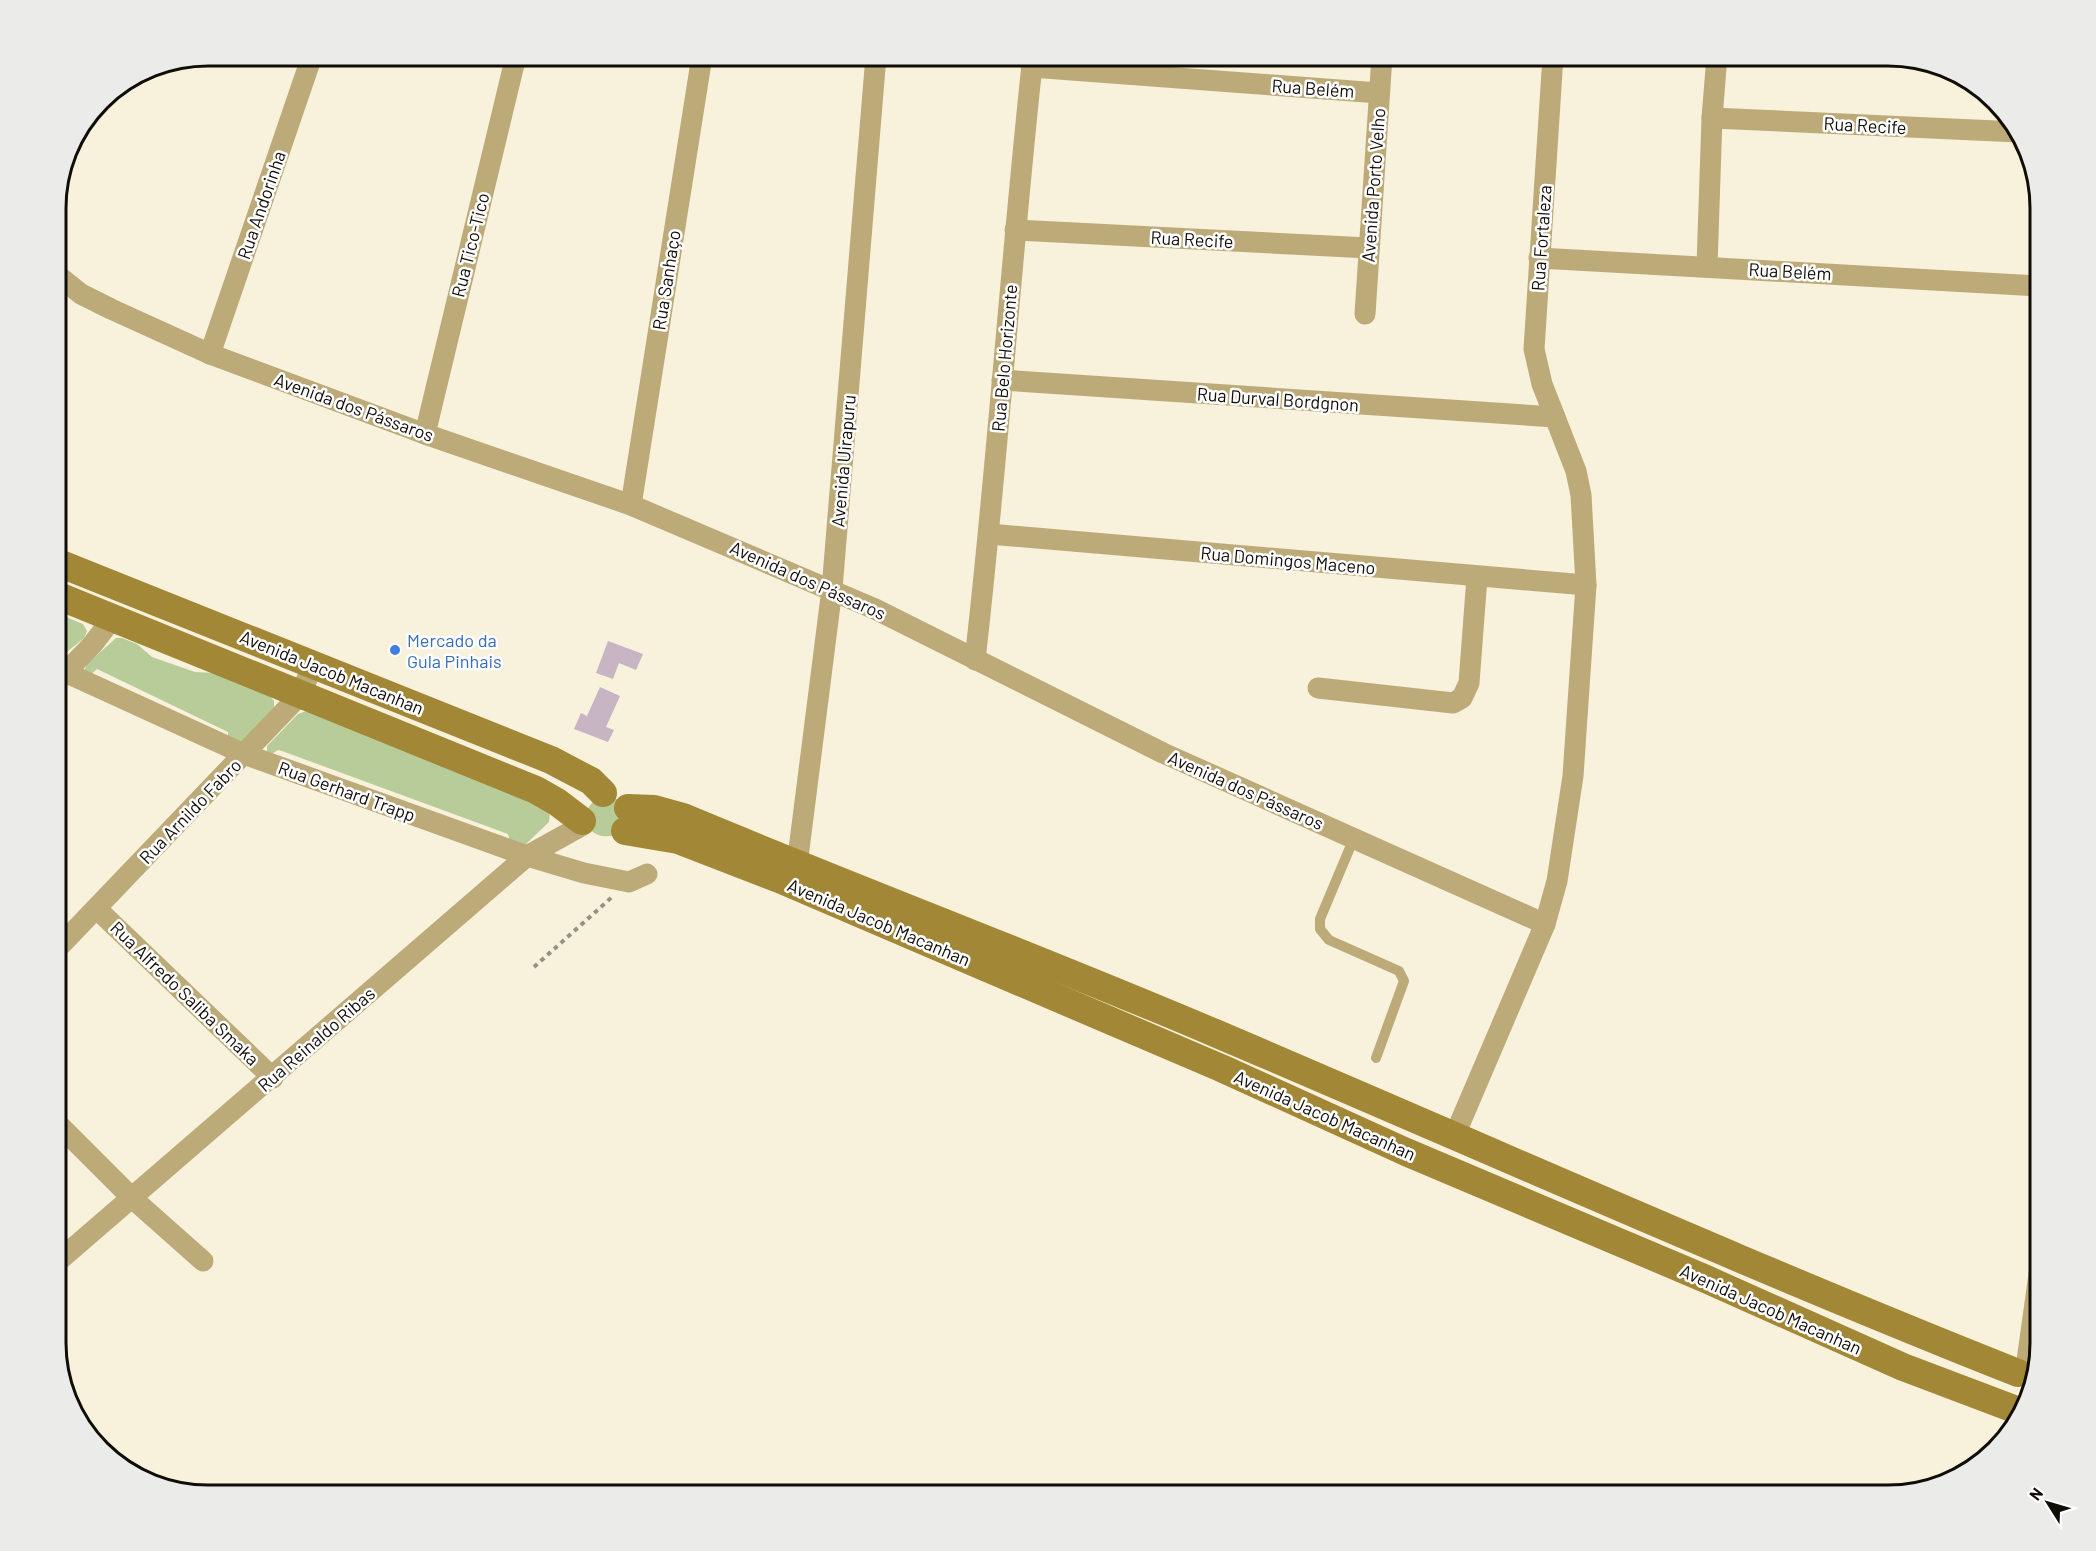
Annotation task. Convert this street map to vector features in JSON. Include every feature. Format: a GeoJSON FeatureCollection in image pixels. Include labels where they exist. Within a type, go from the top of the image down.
{"type":"FeatureCollection","features":[{"type":"Feature","properties":{"kind":"main road","name":"Avenida Jacob Macanhan"},"geometry":{"type":"LineString","coordinates":[[66,566],[552,760],[591,782],[603,793]]}},
{"type":"Feature","properties":{"kind":"main road","name":"Avenida Jacob Macanhan"},"geometry":{"type":"LineString","coordinates":[[66,599],[536,790],[557,802],[582,823]]}},
{"type":"Feature","properties":{"kind":"main road"},"geometry":{"type":"LineString","coordinates":[[603,793],[618,796],[626,819],[619,836],[604,841],[589,835],[582,823],[584,806],[595,795],[603,793]]}},
{"type":"Feature","properties":{"kind":"main road","name":"Avenida Jacob Macanhan"},"geometry":{"type":"LineString","coordinates":[[626,819],[654,809],[683,817],[1215,1033],[1869,1314],[2027,1370],[2011,1391],[2012,1401],[2015,1405]]}},
{"type":"Feature","properties":{"kind":"main road","name":"Avenida Jacob Macanhan"},"geometry":{"type":"LineString","coordinates":[[626,819],[779,879],[1211,1063],[1406,1152],[1706,1279],[1903,1367],[2013,1409]]}},
{"type":"Feature","properties":{"kind":"street","name":"Rua Andorinha"},"geometry":{"type":"LineString","coordinates":[[210,354],[309,66]]}},
{"type":"Feature","properties":{"kind":"street","name":"Rua Tico-Tico"},"geometry":{"type":"LineString","coordinates":[[425,434],[514,66]]}},
{"type":"Feature","properties":{"kind":"street","name":"Rua Sanhaço"},"geometry":{"type":"LineString","coordinates":[[631,505],[700,66]]}},
{"type":"Feature","properties":{"kind":"street","name":"Avenida Uirapuru"},"geometry":{"type":"LineString","coordinates":[[797,865],[832,589],[875,66]]}},
{"type":"Feature","properties":{"kind":"street","name":"Rua Belo Horizonte"},"geometry":{"type":"LineString","coordinates":[[975,660],[989,534],[1031,66]]}},
{"type":"Feature","properties":{"kind":"street","name":"Rua Belém"},"geometry":{"type":"LineString","coordinates":[[1086,66],[1379,93]]}},
{"type":"Feature","properties":{"kind":"street","name":"Avenida Porto Velho"},"geometry":{"type":"LineString","coordinates":[[1365,314],[1381,66]]}},
{"type":"Feature","properties":{"kind":"street","name":"Rua Fortaleza"},"geometry":{"type":"LineString","coordinates":[[1454,1137],[1545,924],[1557,881],[1573,776],[1586,585],[1581,495],[1576,471],[1542,384],[1534,349],[1552,66]]}},
{"type":"Feature","properties":{"kind":"street"},"geometry":{"type":"LineString","coordinates":[[1707,266],[1712,118],[1716,66]]}},
{"type":"Feature","properties":{"kind":"street","name":"Rua Recife"},"geometry":{"type":"LineString","coordinates":[[1712,118],[2007,132]]}},
{"type":"Feature","properties":{"kind":"street","name":"Rua Recife"},"geometry":{"type":"LineString","coordinates":[[1015,230],[1368,248]]}},
{"type":"Feature","properties":{"kind":"street","name":"Rua Belém"},"geometry":{"type":"LineString","coordinates":[[1539,258],[2030,285]]}},
{"type":"Feature","properties":{"kind":"street","name":"Avenida dos Pássaros"},"geometry":{"type":"LineString","coordinates":[[66,282],[81,294],[210,354],[425,434],[631,505],[832,589],[1163,753],[1545,924]]}},
{"type":"Feature","properties":{"kind":"street","name":"Rua Durval Bordgnon"},"geometry":{"type":"LineString","coordinates":[[1002,380],[1555,417]]}},
{"type":"Feature","properties":{"kind":"street","name":"Rua Domingos Maceno"},"geometry":{"type":"LineString","coordinates":[[989,534],[1586,585]]}},
{"type":"Feature","properties":{"kind":"street"},"geometry":{"type":"LineString","coordinates":[[1318,688],[1453,703],[1462,698],[1469,683],[1477,577]]}},
{"type":"Feature","properties":{"kind":"street"},"geometry":{"type":"LineString","coordinates":[[66,668],[92,645],[112,619]]}},
{"type":"Feature","properties":{"kind":"street","name":"Rua Arnildo Fabro"},"geometry":{"type":"LineString","coordinates":[[66,940],[301,694],[313,664]]}},
{"type":"Feature","properties":{"kind":"street","name":"Rua Gerhard Trapp"},"geometry":{"type":"LineString","coordinates":[[66,677],[244,754],[527,856],[584,873],[638,878]]}},
{"type":"Feature","properties":{"kind":"street","name":"Rua Reinaldo Ribas"},"geometry":{"type":"LineString","coordinates":[[66,1254],[273,1078],[527,856],[582,823]]}},
{"type":"Feature","properties":{"kind":"street","name":"Rua Alfredo Saliba Smaka"},"geometry":{"type":"LineString","coordinates":[[97,909],[273,1078]]}},
{"type":"Feature","properties":{"kind":"street"},"geometry":{"type":"LineString","coordinates":[[66,1132],[132,1198],[203,1261]]}},
{"type":"Feature","properties":{"kind":"street"},"geometry":{"type":"LineString","coordinates":[[2027,1370],[2030,1346]]}},
{"type":"Feature","properties":{"kind":"lane"},"geometry":{"type":"LineString","coordinates":[[1354,838],[1320,919],[1320,929],[1329,940],[1399,970],[1404,981],[1376,1059]]}},
{"type":"Feature","properties":{"kind":"path"},"geometry":{"type":"LineString","coordinates":[[534,967],[638,878]]}},
{"type":"Feature","properties":{"kind":"green space"},"geometry":{"type":"Polygon","coordinates":[[[66,617],[83,624],[87,631],[84,638],[66,653],[66,617]]]}},
{"type":"Feature","properties":{"kind":"green space"},"geometry":{"type":"Polygon","coordinates":[[[116,638],[137,644],[152,657],[195,672],[213,673],[269,695],[274,701],[274,709],[238,745],[228,742],[228,732],[97,669],[87,678],[84,671],[87,664],[116,638]]]}},
{"type":"Feature","properties":{"kind":"green space"},"geometry":{"type":"Polygon","coordinates":[[[306,711],[525,794],[550,812],[549,822],[525,845],[510,842],[508,834],[282,751],[278,750],[267,757],[267,746],[298,714],[306,711]]]}},
{"type":"Feature","properties":{"kind":"green space"},"geometry":{"type":"Polygon","coordinates":[[[611,797],[617,799],[624,809],[615,835],[600,836],[588,827],[587,810],[594,800],[611,797]]]}},
{"type":"Feature","properties":{"kind":"building"},"geometry":{"type":"Polygon","coordinates":[[[608,641],[643,654],[636,670],[619,663],[613,679],[596,673],[608,641]]]}},
{"type":"Feature","properties":{"kind":"building"},"geometry":{"type":"Polygon","coordinates":[[[600,687],[620,696],[606,727],[614,730],[608,742],[574,729],[581,713],[587,716],[600,687]]]}},
{"type":"Feature","properties":{"kind":"place","name":"Mercado da Gula Pinhais"},"geometry":{"type":"Point","coordinates":[395,650]}}]}
